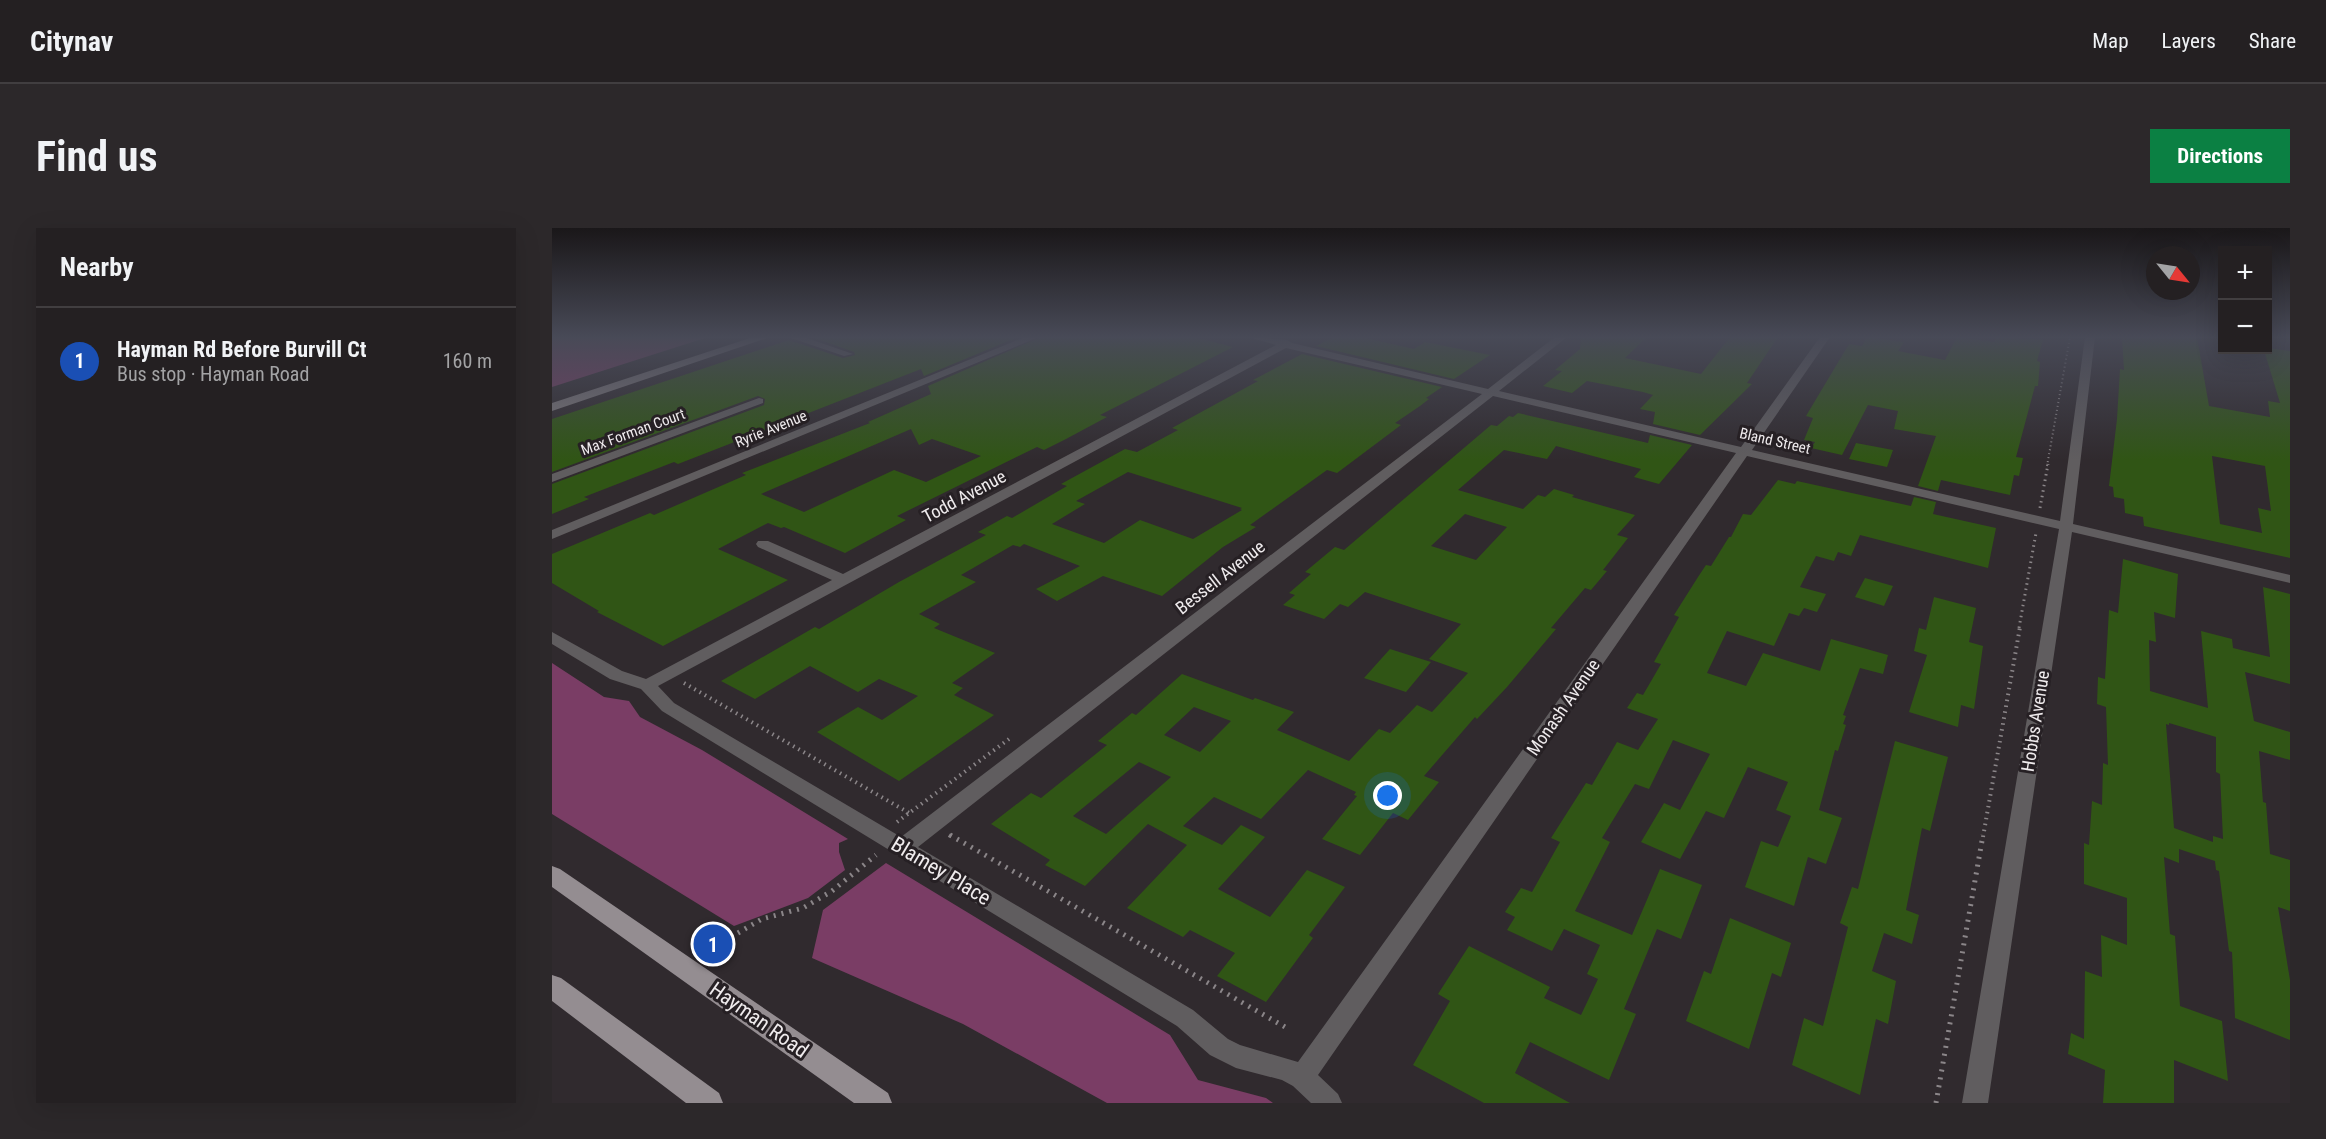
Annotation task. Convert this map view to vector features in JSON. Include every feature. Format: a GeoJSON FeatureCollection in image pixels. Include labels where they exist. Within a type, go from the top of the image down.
{"type":"FeatureCollection","features":[{"type":"Feature","properties":{"kind":"main road"},"geometry":{"type":"LineString","coordinates":[[552,407],[641,378]]}},
{"type":"Feature","properties":{"kind":"main road","name":"Hayman Road"},"geometry":{"type":"LineString","coordinates":[[552,875],[878,1103]]}},
{"type":"Feature","properties":{"kind":"main road"},"geometry":{"type":"LineString","coordinates":[[552,986],[709,1103]]}},
{"type":"Feature","properties":{"kind":"street","name":"Ryrie Avenue"},"geometry":{"type":"LineString","coordinates":[[552,535],[935,378]]}},
{"type":"Feature","properties":{"kind":"street","name":"Todd Avenue"},"geometry":{"type":"LineString","coordinates":[[647,685],[1223,378]]}},
{"type":"Feature","properties":{"kind":"street","name":"Bland Street"},"geometry":{"type":"LineString","coordinates":[[1429,378],[2290,579]]}},
{"type":"Feature","properties":{"kind":"street","name":"Bessell Avenue"},"geometry":{"type":"LineString","coordinates":[[902,848],[1509,378]]}},
{"type":"Feature","properties":{"kind":"street","name":"Monash Avenue"},"geometry":{"type":"LineString","coordinates":[[1302,1077],[1795,378]]}},
{"type":"Feature","properties":{"kind":"street","name":"Hobbs Avenue"},"geometry":{"type":"LineString","coordinates":[[1975,1103],[2066,526],[2085,378]]}},
{"type":"Feature","properties":{"kind":"street","name":"Max Forman Court"},"geometry":{"type":"LineString","coordinates":[[552,478],[759,401]]}},
{"type":"Feature","properties":{"kind":"street"},"geometry":{"type":"LineString","coordinates":[[763,544],[845,580]]}},
{"type":"Feature","properties":{"kind":"street","name":"Blamey Place"},"geometry":{"type":"LineString","coordinates":[[552,637],[615,675],[647,685],[668,707],[1185,1018],[1219,1047],[1236,1056],[1287,1069],[1302,1077],[1329,1103]]}},
{"type":"Feature","properties":{"kind":"path"},"geometry":{"type":"LineString","coordinates":[[1936,1103],[2063,378]]}},
{"type":"Feature","properties":{"kind":"path"},"geometry":{"type":"LineString","coordinates":[[669,674],[1285,1027]]}},
{"type":"Feature","properties":{"kind":"shaded area"},"geometry":{"type":"Polygon","coordinates":[[[552,378],[581,378],[552,387],[552,378]]]}},
{"type":"Feature","properties":{"kind":"shaded area"},"geometry":{"type":"Polygon","coordinates":[[[552,663],[604,697],[629,701],[640,717],[702,750],[848,839],[839,843],[839,852],[845,870],[808,898],[734,926],[552,814],[552,663]]]}},
{"type":"Feature","properties":{"kind":"shaded area"},"geometry":{"type":"Polygon","coordinates":[[[886,863],[1170,1035],[1198,1080],[1266,1098],[1273,1103],[1107,1103],[963,1024],[812,958],[823,910],[886,863]]]}},
{"type":"Feature","properties":{"kind":"building"},"geometry":{"type":"Polygon","coordinates":[[[676,378],[898,378],[678,464],[674,462],[584,497],[589,499],[552,514],[552,484],[764,405],[765,399],[758,396],[552,472],[552,419],[676,378]]]}},
{"type":"Feature","properties":{"kind":"building"},"geometry":{"type":"Polygon","coordinates":[[[947,378],[1173,378],[1100,415],[1107,417],[1066,439],[1044,450],[1037,447],[897,516],[906,520],[845,553],[784,527],[768,523],[718,549],[788,580],[663,646],[597,612],[599,611],[552,583],[552,554],[650,513],[654,515],[746,475],[742,473],[870,423],[868,422],[931,394],[928,386],[947,378]],[[911,429],[761,494],[804,512],[894,470],[926,482],[981,456],[932,439],[919,445],[911,429]]]}},
{"type":"Feature","properties":{"kind":"building"},"geometry":{"type":"Polygon","coordinates":[[[1257,378],[1403,378],[1442,387],[1395,423],[1401,425],[1337,473],[1327,470],[1250,525],[1256,527],[1223,547],[1162,596],[1103,576],[1057,601],[1036,589],[1080,566],[1024,544],[1020,547],[1013,545],[961,575],[976,582],[919,614],[940,624],[934,628],[995,653],[952,683],[963,688],[954,695],[994,715],[899,781],[817,732],[858,707],[882,720],[918,696],[879,679],[858,692],[810,666],[755,699],[721,681],[815,627],[819,629],[986,535],[978,532],[1007,516],[1012,518],[1067,486],[1061,484],[1125,449],[1137,452],[1178,430],[1172,428],[1258,381],[1253,380],[1257,378]],[[1128,472],[1076,501],[1085,504],[1052,524],[1104,543],[1140,520],[1193,539],[1242,510],[1240,509],[1242,508],[1128,472]]]}},
{"type":"Feature","properties":{"kind":"building"},"geometry":{"type":"Polygon","coordinates":[[[1553,378],[1750,378],[1747,383],[1752,384],[1700,435],[1653,424],[1655,412],[1640,409],[1653,395],[1587,381],[1572,393],[1543,386],[1553,378]]]}},
{"type":"Feature","properties":{"kind":"building"},"geometry":{"type":"Polygon","coordinates":[[[1829,378],[2039,378],[2016,457],[2023,458],[2019,476],[2014,475],[2010,495],[1941,480],[1938,491],[1918,486],[1936,436],[1894,429],[1898,411],[1868,405],[1842,455],[1811,448],[1815,442],[1804,440],[1813,418],[1806,416],[1829,378]]]}},
{"type":"Feature","properties":{"kind":"building"},"geometry":{"type":"Polygon","coordinates":[[[2119,378],[2204,378],[2209,406],[2270,417],[2268,401],[2280,403],[2272,378],[2290,378],[2290,558],[2144,526],[2143,517],[2125,513],[2124,499],[2114,497],[2113,487],[2109,486],[2119,378]],[[2212,456],[2220,524],[2262,533],[2258,508],[2271,511],[2265,466],[2212,456]]]}},
{"type":"Feature","properties":{"kind":"building"},"geometry":{"type":"Polygon","coordinates":[[[1518,413],[1648,443],[1650,435],[1692,445],[1659,484],[1634,477],[1641,469],[1556,446],[1547,459],[1504,450],[1458,490],[1523,509],[1538,495],[1545,497],[1554,489],[1574,495],[1572,497],[1635,515],[1617,535],[1628,538],[1603,570],[1607,571],[1591,590],[1585,588],[1551,628],[1556,629],[1507,687],[1477,719],[1475,717],[1424,776],[1439,782],[1408,820],[1393,813],[1360,855],[1322,839],[1357,796],[1354,795],[1356,792],[1308,770],[1261,819],[1214,797],[1183,826],[1222,845],[1241,825],[1265,837],[1218,889],[1270,917],[1307,870],[1345,887],[1309,935],[1313,938],[1266,1002],[1217,976],[1235,953],[1190,930],[1183,937],[1127,908],[1187,845],[1148,824],[1085,886],[1045,865],[1050,860],[991,824],[1031,793],[1041,798],[1107,745],[1098,741],[1132,713],[1136,715],[1182,674],[1253,700],[1255,698],[1294,712],[1277,730],[1349,761],[1379,729],[1390,733],[1417,705],[1432,712],[1468,673],[1429,659],[1461,624],[1365,592],[1348,607],[1340,604],[1324,619],[1283,605],[1295,595],[1289,593],[1311,574],[1305,572],[1335,547],[1344,550],[1491,425],[1497,426],[1509,416],[1513,417],[1518,413]],[[1465,514],[1431,546],[1476,560],[1507,527],[1465,514]],[[1194,707],[1164,735],[1200,752],[1231,721],[1194,707]],[[1139,762],[1073,816],[1106,834],[1171,777],[1139,762]]]}},
{"type":"Feature","properties":{"kind":"building"},"geometry":{"type":"Polygon","coordinates":[[[1856,443],[1893,450],[1887,467],[1849,459],[1856,443]]]}},
{"type":"Feature","properties":{"kind":"building"},"geometry":{"type":"Polygon","coordinates":[[[1778,480],[1795,484],[1797,481],[1911,506],[1914,497],[1936,502],[1933,514],[1996,528],[1988,568],[1860,535],[1851,556],[1838,552],[1834,561],[1816,556],[1800,587],[1826,594],[1817,612],[1804,608],[1799,616],[1789,613],[1774,646],[1727,631],[1707,673],[1746,686],[1763,653],[1820,671],[1831,639],[1888,655],[1883,674],[1860,668],[1843,715],[1846,716],[1843,724],[1846,725],[1838,751],[1835,750],[1819,810],[1842,818],[1826,864],[1808,857],[1794,906],[1745,887],[1761,841],[1778,847],[1791,816],[1776,810],[1788,782],[1748,767],[1724,818],[1706,811],[1680,859],[1641,842],[1664,803],[1680,810],[1710,754],[1673,740],[1649,789],[1635,784],[1602,838],[1610,842],[1575,911],[1632,935],[1660,869],[1702,885],[1681,939],[1657,929],[1624,1009],[1636,1014],[1609,1080],[1530,1042],[1515,1073],[1570,1103],[1484,1103],[1413,1065],[1450,1001],[1438,994],[1469,946],[1550,987],[1544,998],[1581,1015],[1598,979],[1587,974],[1600,945],[1564,929],[1552,951],[1507,930],[1515,917],[1505,912],[1521,888],[1532,892],[1560,842],[1551,838],[1586,783],[1592,785],[1617,742],[1638,750],[1658,719],[1627,708],[1637,693],[1643,695],[1661,664],[1654,662],[1679,617],[1674,615],[1698,577],[1706,565],[1711,566],[1731,537],[1743,514],[1751,515],[1778,480]]]}},
{"type":"Feature","properties":{"kind":"building"},"geometry":{"type":"Polygon","coordinates":[[[2123,559],[2178,574],[2175,618],[2154,612],[2156,642],[2149,640],[2150,691],[2208,708],[2201,631],[2232,639],[2233,648],[2270,657],[2263,587],[2290,594],[2290,684],[2245,672],[2254,721],[2290,732],[2290,760],[2259,751],[2270,854],[2290,860],[2290,911],[2278,907],[2290,980],[2290,1040],[2235,1018],[2232,952],[2229,951],[2219,871],[2216,870],[2215,861],[2179,849],[2179,863],[2164,857],[2170,934],[2175,936],[2180,1006],[2222,1021],[2228,1081],[2174,1060],[2174,1103],[2103,1103],[2105,1070],[2068,1054],[2071,1033],[2084,1039],[2085,971],[2102,977],[2101,935],[2127,945],[2127,898],[2084,884],[2084,843],[2089,845],[2092,801],[2102,805],[2103,763],[2108,765],[2106,707],[2097,704],[2098,677],[2105,679],[2109,610],[2118,613],[2123,559]],[[2166,724],[2174,828],[2213,842],[2213,836],[2223,839],[2220,774],[2216,772],[2216,737],[2166,724]]]}},
{"type":"Feature","properties":{"kind":"building"},"geometry":{"type":"Polygon","coordinates":[[[1865,578],[1893,586],[1884,606],[1855,597],[1865,578]]]}},
{"type":"Feature","properties":{"kind":"building"},"geometry":{"type":"Polygon","coordinates":[[[1934,597],[1976,608],[1969,642],[1983,646],[1974,709],[1961,705],[1958,727],[1909,712],[1927,655],[1914,651],[1919,628],[1926,630],[1934,597]]]}},
{"type":"Feature","properties":{"kind":"building"},"geometry":{"type":"Polygon","coordinates":[[[1390,649],[1431,662],[1406,692],[1364,678],[1390,649]]]}},
{"type":"Feature","properties":{"kind":"building"},"geometry":{"type":"Polygon","coordinates":[[[1895,741],[1948,757],[1930,831],[1922,828],[1906,910],[1919,915],[1912,944],[1884,933],[1872,971],[1896,981],[1888,1024],[1876,1019],[1860,1095],[1792,1065],[1804,1018],[1823,1026],[1848,927],[1840,923],[1852,887],[1858,889],[1895,741]]]}},
{"type":"Feature","properties":{"kind":"building"},"geometry":{"type":"Polygon","coordinates":[[[1730,918],[1791,943],[1781,977],[1772,973],[1749,1049],[1686,1021],[1704,971],[1711,974],[1730,918]]]}},
{"type":"Feature","properties":{"kind":"place","name":"Hayman Rd Before Burvill Ct"},"geometry":{"type":"Point","coordinates":[713,944]}}]}
